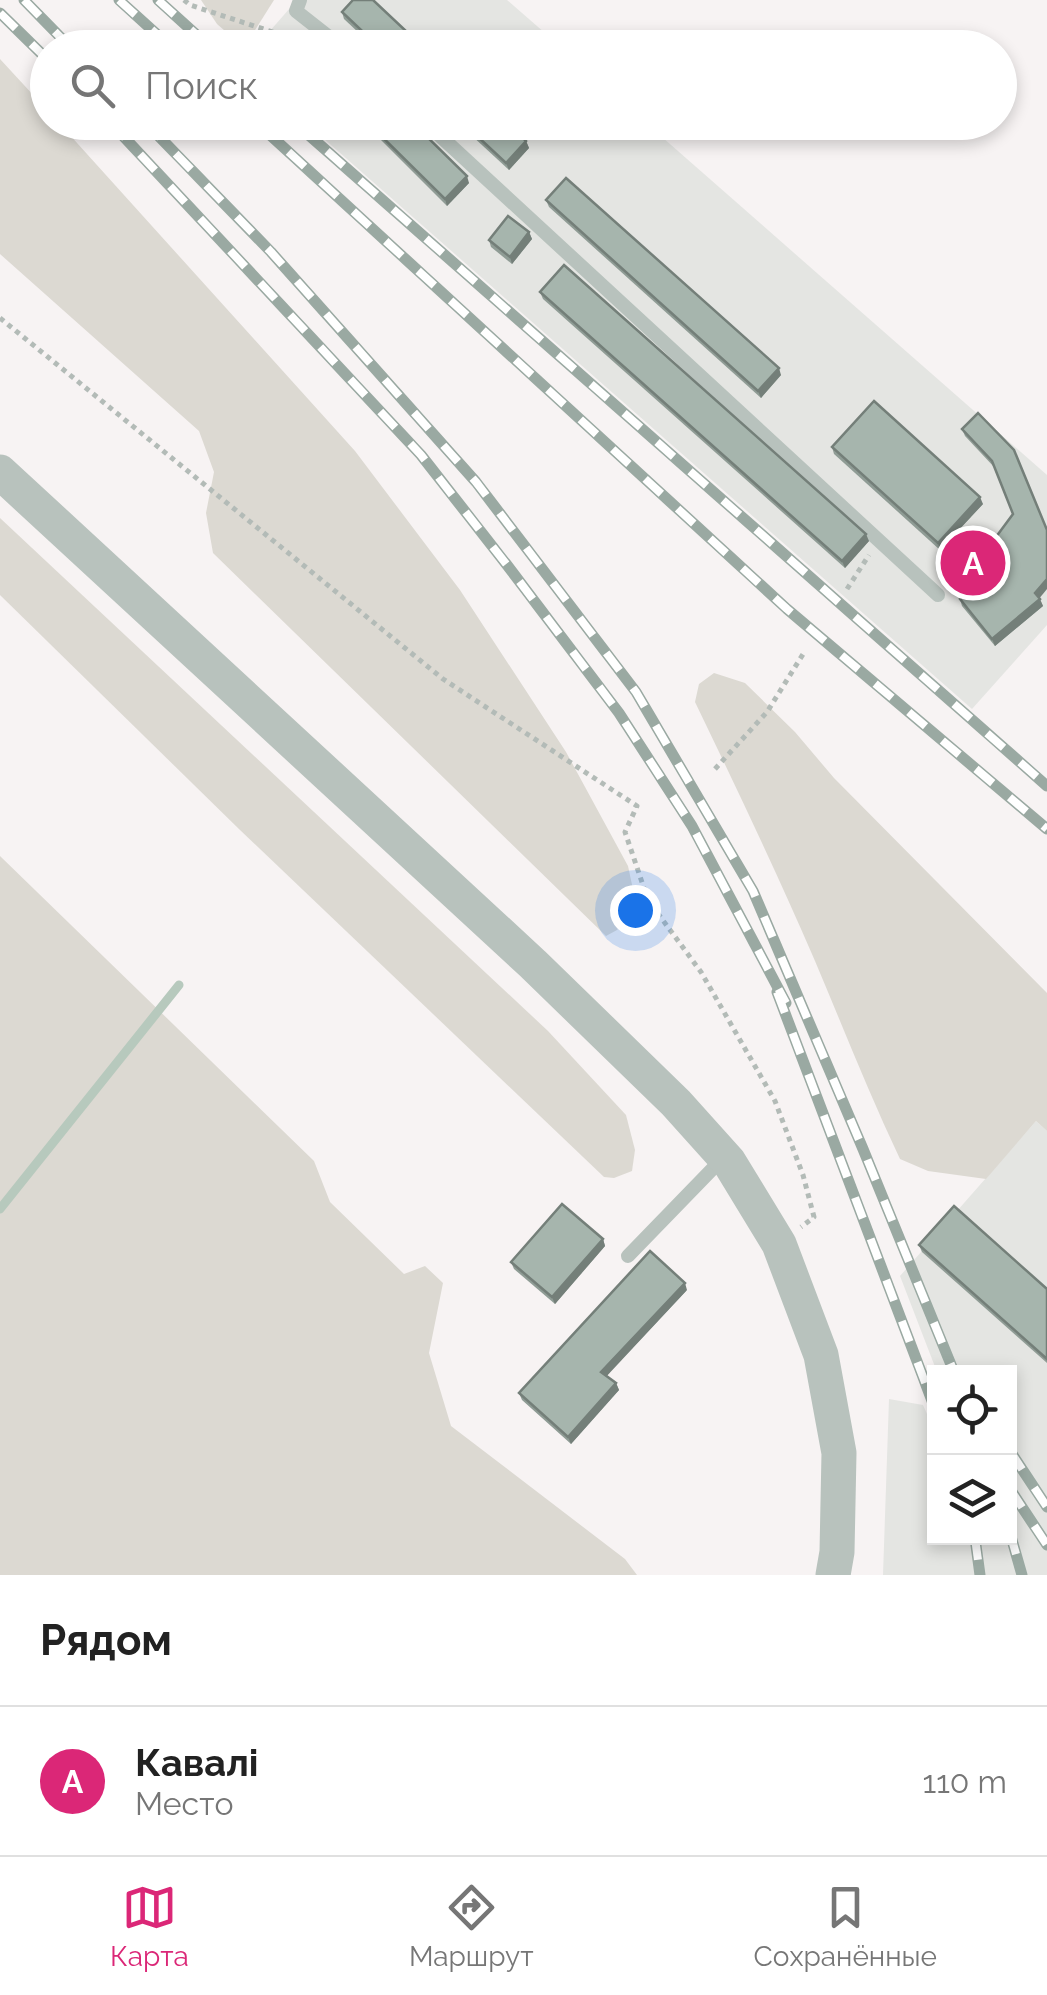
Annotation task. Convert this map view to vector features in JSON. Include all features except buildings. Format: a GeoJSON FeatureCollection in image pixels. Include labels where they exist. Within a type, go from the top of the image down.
{"type":"FeatureCollection","features":[{"type":"Feature","properties":{"kind":"street"},"geometry":{"type":"LineString","coordinates":[[0,472],[532,964],[676,1103],[724,1156],[778,1244],[821,1355],[839,1453],[833,1575]]}},
{"type":"Feature","properties":{"kind":"lane"},"geometry":{"type":"LineString","coordinates":[[300,0],[296,10],[321,30]]}},
{"type":"Feature","properties":{"kind":"lane"},"geometry":{"type":"LineString","coordinates":[[444,140],[938,595]]}},
{"type":"Feature","properties":{"kind":"lane"},"geometry":{"type":"LineString","coordinates":[[628,1256],[724,1156]]}},
{"type":"Feature","properties":{"kind":"path"},"geometry":{"type":"LineString","coordinates":[[184,0],[269,30]]}},
{"type":"Feature","properties":{"kind":"path"},"geometry":{"type":"LineString","coordinates":[[0,318],[444,679],[637,806],[625,832],[648,900],[701,972],[775,1101],[804,1175],[814,1217],[778,1244]]}},
{"type":"Feature","properties":{"kind":"path"},"geometry":{"type":"LineString","coordinates":[[847,589],[879,540]]}},
{"type":"Feature","properties":{"kind":"path"},"geometry":{"type":"LineString","coordinates":[[715,769],[767,712],[806,651]]}},
{"type":"Feature","properties":{"kind":"shaded area"},"geometry":{"type":"Polygon","coordinates":[[[201,0],[274,0],[255,30],[224,30],[201,0]]]}},
{"type":"Feature","properties":{"kind":"shaded area"},"geometry":{"type":"Polygon","coordinates":[[[297,0],[507,0],[541,30],[271,30],[297,0]]]}},
{"type":"Feature","properties":{"kind":"shaded area"},"geometry":{"type":"Polygon","coordinates":[[[0,59],[30,92],[30,140],[74,140],[355,451],[460,590],[566,752],[628,866],[634,894],[630,916],[617,930],[606,936],[213,553],[206,513],[214,472],[199,431],[0,254],[0,59]]]}},
{"type":"Feature","properties":{"kind":"shaded area"},"geometry":{"type":"Polygon","coordinates":[[[325,140],[665,140],[1047,475],[1047,625],[972,709],[325,140]]]}},
{"type":"Feature","properties":{"kind":"shaded area"},"geometry":{"type":"Polygon","coordinates":[[[0,518],[548,1031],[626,1115],[635,1150],[632,1171],[614,1178],[604,1177],[0,595],[0,518]]]}},
{"type":"Feature","properties":{"kind":"shaded area"},"geometry":{"type":"Polygon","coordinates":[[[714,673],[745,683],[1047,993],[1047,1131],[1036,1121],[986,1179],[928,1171],[900,1159],[786,895],[695,702],[699,684],[714,673]]]}},
{"type":"Feature","properties":{"kind":"shaded area"},"geometry":{"type":"Polygon","coordinates":[[[0,856],[314,1161],[330,1202],[404,1274],[425,1266],[443,1283],[429,1353],[451,1426],[625,1559],[637,1575],[0,1575],[0,856]]]}},
{"type":"Feature","properties":{"kind":"shaded area"},"geometry":{"type":"Polygon","coordinates":[[[1036,1121],[1047,1131],[1047,1575],[883,1575],[889,1399],[923,1405],[927,1414],[927,1545],[1017,1545],[1017,1365],[934,1365],[900,1276],[1036,1121]]]}},
{"type":"Feature","properties":{"kind":"waterway"},"geometry":{"type":"LineString","coordinates":[[0,1209],[179,985]]}},
{"type":"Feature","properties":{"kind":"railway"},"geometry":{"type":"LineString","coordinates":[[24,0],[53,30]]}},
{"type":"Feature","properties":{"kind":"railway"},"geometry":{"type":"LineString","coordinates":[[119,0],[152,30]]}},
{"type":"Feature","properties":{"kind":"railway"},"geometry":{"type":"LineString","coordinates":[[158,0],[191,30]]}},
{"type":"Feature","properties":{"kind":"railway"},"geometry":{"type":"LineString","coordinates":[[0,13],[30,42]]}},
{"type":"Feature","properties":{"kind":"railway"},"geometry":{"type":"LineString","coordinates":[[127,140],[421,455],[507,565],[619,713],[692,826],[786,1003]]}},
{"type":"Feature","properties":{"kind":"railway"},"geometry":{"type":"LineString","coordinates":[[162,140],[271,252],[476,482],[636,692],[753,891],[951,1365]]}},
{"type":"Feature","properties":{"kind":"railway"},"geometry":{"type":"LineString","coordinates":[[276,140],[787,609],[1047,829]]}},
{"type":"Feature","properties":{"kind":"railway"},"geometry":{"type":"LineString","coordinates":[[314,140],[1047,786]]}},
{"type":"Feature","properties":{"kind":"railway"},"geometry":{"type":"LineString","coordinates":[[777,992],[927,1388]]}},
{"type":"Feature","properties":{"kind":"railway"},"geometry":{"type":"LineString","coordinates":[[1013,1455],[1047,1507]]}},
{"type":"Feature","properties":{"kind":"railway"},"geometry":{"type":"LineString","coordinates":[[1017,1500],[1047,1545]]}},
{"type":"Feature","properties":{"kind":"railway"},"geometry":{"type":"LineString","coordinates":[[976,1545],[980,1575]]}},
{"type":"Feature","properties":{"kind":"railway"},"geometry":{"type":"LineString","coordinates":[[1013,1545],[1022,1575]]}},
{"type":"Feature","properties":{"kind":"place","name":"Кавалі"},"geometry":{"type":"Point","coordinates":[973,563]}}]}
